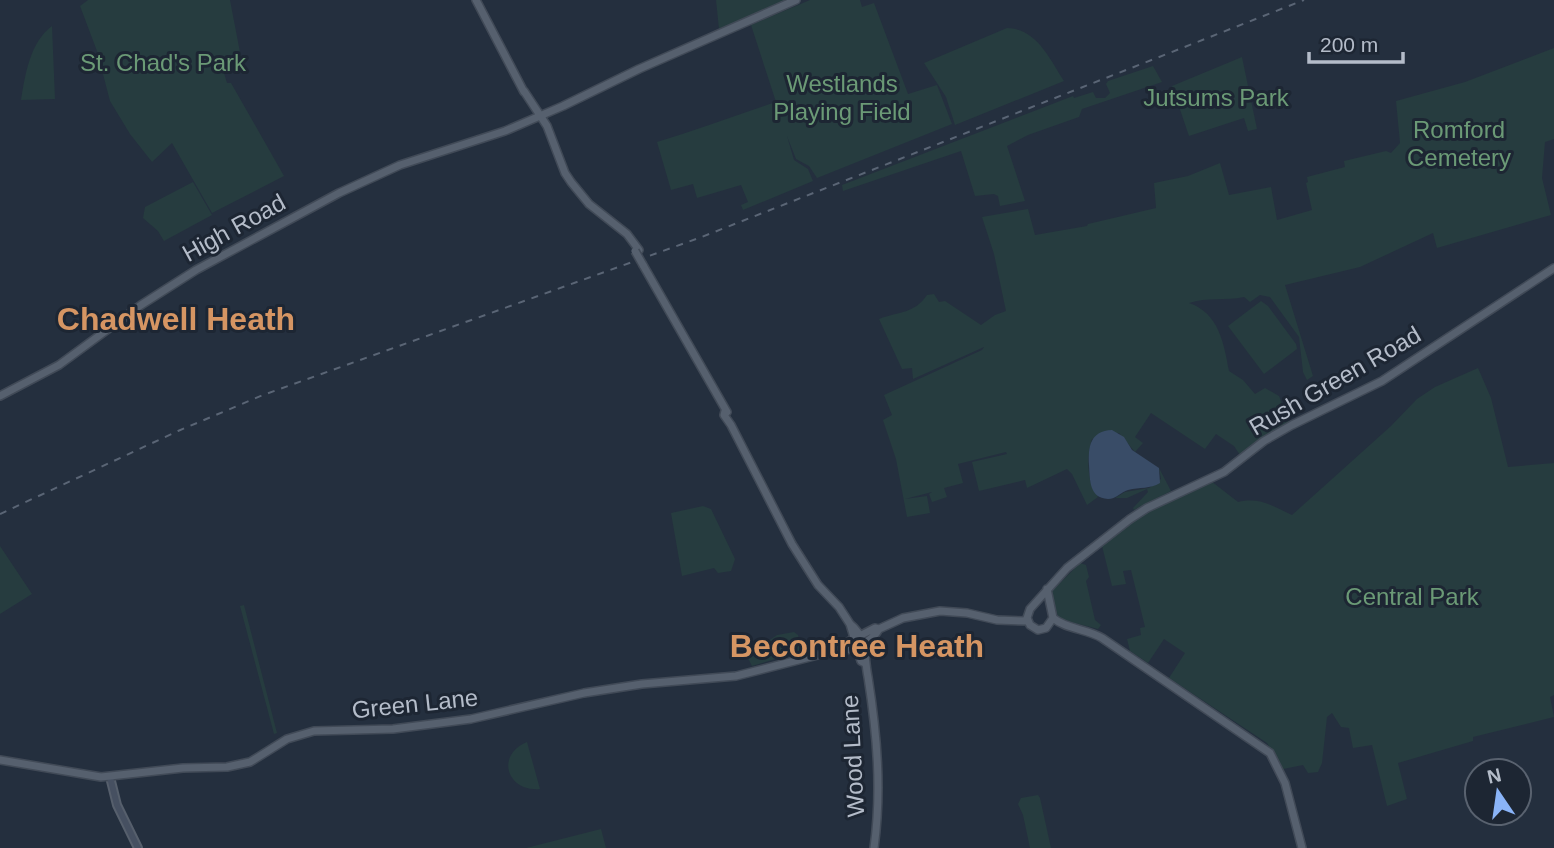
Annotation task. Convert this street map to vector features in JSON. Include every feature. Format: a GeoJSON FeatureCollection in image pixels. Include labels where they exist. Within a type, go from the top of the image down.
{"type":"FeatureCollection","features":[{"type":"Feature","properties":{"kind":"main road","name":"Wood Lane"},"geometry":{"type":"LineString","coordinates":[[476,0],[583,203],[637,250],[725,411],[724,415],[732,425],[787,536],[818,585],[852,625],[859,641],[861,661],[865,663],[875,717],[878,820],[874,848]]}},
{"type":"Feature","properties":{"kind":"main road","name":"High Road"},"geometry":{"type":"LineString","coordinates":[[0,396],[59,365],[141,305],[196,270],[339,193],[400,165],[540,118],[627,74],[796,0]]}},
{"type":"Feature","properties":{"kind":"main road","name":"Rush Green Road"},"geometry":{"type":"LineString","coordinates":[[1047,589],[1067,568],[1138,514],[1224,472],[1273,436],[1382,381],[1554,268]]}},
{"type":"Feature","properties":{"kind":"main road"},"geometry":{"type":"LineString","coordinates":[[1027,621],[1030,609],[1047,589]]}},
{"type":"Feature","properties":{"kind":"main road"},"geometry":{"type":"LineString","coordinates":[[1047,589],[1053,615],[1049,626]]}},
{"type":"Feature","properties":{"kind":"main road"},"geometry":{"type":"LineString","coordinates":[[1012,619],[1044,605],[1061,623],[1097,635],[1270,753],[1285,783],[1300,848]]}},
{"type":"Feature","properties":{"kind":"main road"},"geometry":{"type":"LineString","coordinates":[[859,641],[875,629],[903,618],[940,611],[967,613],[997,620],[1027,621],[1038,630],[1049,626],[1080,632],[1102,643],[1267,757],[1275,767],[1283,786],[1300,848]]}},
{"type":"Feature","properties":{"kind":"main road"},"geometry":{"type":"LineString","coordinates":[[852,625],[875,629]]}},
{"type":"Feature","properties":{"kind":"main road","name":"Green Lane"},"geometry":{"type":"LineString","coordinates":[[0,760],[110,777],[183,768],[235,766],[252,761],[287,739],[314,731],[393,729],[471,719],[584,693],[642,684],[738,675],[838,650],[840,646],[859,641]]}},
{"type":"Feature","properties":{"kind":"main road"},"geometry":{"type":"LineString","coordinates":[[110,777],[117,806],[138,848]]}},
{"type":"Feature","properties":{"kind":"green space","name":"St. Chad's Park"},"geometry":{"type":"Polygon","coordinates":[[[88,0],[230,0],[243,68],[224,73],[227,83],[231,83],[284,176],[212,213],[172,143],[152,162],[130,134],[110,101],[97,51],[80,6],[88,0]]]}},
{"type":"Feature","properties":{"kind":"green space"},"geometry":{"type":"Polygon","coordinates":[[[716,0],[786,0],[719,29],[716,0]]]}},
{"type":"Feature","properties":{"kind":"green space","name":"Westlands Playing Field"},"geometry":{"type":"Polygon","coordinates":[[[810,0],[860,0],[862,7],[874,3],[908,94],[937,85],[952,124],[817,178],[809,166],[796,159],[787,136],[794,160],[808,169],[813,181],[743,210],[741,205],[748,202],[741,185],[697,198],[693,184],[671,190],[657,142],[776,102],[751,25],[810,0]]]}},
{"type":"Feature","properties":{"kind":"green space"},"geometry":{"type":"Polygon","coordinates":[[[52,26],[55,99],[21,100],[34,50],[38,41],[52,26]]]}},
{"type":"Feature","properties":{"kind":"green space"},"geometry":{"type":"Polygon","coordinates":[[[1007,28],[1026,33],[1034,39],[1064,81],[955,125],[946,97],[924,63],[1007,28]]]}},
{"type":"Feature","properties":{"kind":"green space","name":"Romford Cemetery"},"geometry":{"type":"Polygon","coordinates":[[[1554,48],[1554,139],[1545,142],[1542,178],[1551,215],[1437,248],[1433,233],[1360,267],[1285,285],[1313,376],[1307,380],[1303,372],[1299,337],[1270,297],[1260,295],[1250,302],[1244,297],[1189,303],[1207,314],[1214,322],[1222,340],[1229,371],[1243,380],[1255,394],[1265,388],[1279,396],[1290,423],[1264,436],[1240,455],[1234,446],[1216,434],[1205,449],[1151,413],[1135,437],[1143,443],[1135,452],[1119,433],[1092,439],[1089,470],[1098,497],[1087,505],[1067,469],[1027,488],[1025,480],[979,491],[972,462],[1007,454],[1006,452],[958,464],[963,483],[944,488],[947,497],[932,502],[929,494],[932,492],[905,499],[927,496],[930,513],[907,517],[896,459],[883,420],[892,415],[884,395],[984,347],[913,379],[912,368],[902,369],[879,319],[912,309],[927,295],[934,294],[939,302],[945,301],[981,325],[1006,311],[994,254],[982,217],[1028,209],[1035,235],[1087,226],[1156,208],[1154,183],[1188,176],[1220,163],[1229,195],[1271,187],[1277,220],[1312,210],[1307,177],[1345,167],[1344,161],[1386,151],[1391,153],[1400,143],[1396,101],[1465,82],[1554,48]]]}},
{"type":"Feature","properties":{"kind":"green space","name":"Jutsums Park"},"geometry":{"type":"Polygon","coordinates":[[[1242,57],[1257,129],[1248,131],[1244,118],[1189,136],[1172,86],[1242,57]]]}},
{"type":"Feature","properties":{"kind":"green space"},"geometry":{"type":"Polygon","coordinates":[[[1153,66],[1162,82],[1082,109],[1079,117],[1028,135],[1007,146],[1025,201],[1000,206],[998,196],[994,194],[975,196],[961,151],[843,191],[842,185],[1073,96],[1074,98],[1093,92],[1096,98],[1105,98],[1110,93],[1106,84],[1108,81],[1153,66]]]}},
{"type":"Feature","properties":{"kind":"green space"},"geometry":{"type":"Polygon","coordinates":[[[193,182],[212,215],[164,241],[158,231],[143,218],[145,207],[193,182]]]}},
{"type":"Feature","properties":{"kind":"green space"},"geometry":{"type":"Polygon","coordinates":[[[1261,301],[1268,306],[1297,349],[1264,374],[1228,326],[1261,301]]]}},
{"type":"Feature","properties":{"kind":"green space","name":"Central Park"},"geometry":{"type":"Polygon","coordinates":[[[1478,368],[1491,398],[1508,467],[1554,463],[1554,695],[1550,697],[1554,717],[1473,737],[1473,741],[1398,763],[1407,799],[1387,806],[1372,745],[1353,748],[1349,728],[1341,727],[1332,713],[1327,717],[1322,763],[1318,772],[1308,773],[1303,765],[1283,769],[1267,743],[1169,678],[1185,653],[1164,639],[1148,663],[1130,651],[1127,639],[1141,635],[1140,628],[1145,627],[1131,570],[1123,571],[1126,584],[1112,586],[1102,546],[1114,535],[1154,509],[1211,481],[1238,502],[1260,502],[1292,515],[1391,426],[1417,399],[1435,387],[1478,368]]]}},
{"type":"Feature","properties":{"kind":"green space"},"geometry":{"type":"Polygon","coordinates":[[[1159,468],[1171,491],[1134,510],[1148,492],[1147,489],[1127,498],[1115,498],[1125,492],[1149,488],[1161,479],[1159,468]]]}},
{"type":"Feature","properties":{"kind":"green space"},"geometry":{"type":"Polygon","coordinates":[[[703,506],[711,509],[735,559],[731,571],[718,573],[714,568],[682,576],[671,513],[703,506]]]}},
{"type":"Feature","properties":{"kind":"green space"},"geometry":{"type":"Polygon","coordinates":[[[0,546],[32,594],[0,614],[0,546]]]}},
{"type":"Feature","properties":{"kind":"green space"},"geometry":{"type":"Polygon","coordinates":[[[1080,563],[1086,565],[1089,577],[1086,581],[1095,620],[1101,625],[1098,629],[1059,619],[1052,597],[1052,591],[1080,563]]]}},
{"type":"Feature","properties":{"kind":"green space"},"geometry":{"type":"Polygon","coordinates":[[[244,605],[277,733],[274,734],[240,606],[244,605]]]}},
{"type":"Feature","properties":{"kind":"green space"},"geometry":{"type":"Polygon","coordinates":[[[794,632],[798,635],[802,651],[752,666],[747,656],[777,635],[794,632]]]}},
{"type":"Feature","properties":{"kind":"green space"},"geometry":{"type":"Polygon","coordinates":[[[527,742],[540,789],[520,785],[509,772],[511,755],[527,742]]]}},
{"type":"Feature","properties":{"kind":"green space"},"geometry":{"type":"Polygon","coordinates":[[[1038,795],[1051,848],[1030,848],[1018,804],[1021,798],[1038,795]]]}},
{"type":"Feature","properties":{"kind":"green space"},"geometry":{"type":"Polygon","coordinates":[[[601,829],[606,848],[526,848],[601,829]]]}},
{"type":"Feature","properties":{"kind":"water"},"geometry":{"type":"Polygon","coordinates":[[[1112,430],[1124,437],[1132,450],[1159,468],[1160,483],[1128,490],[1111,499],[1102,498],[1094,492],[1090,482],[1090,446],[1099,433],[1112,430]]]}},
{"type":"Feature","properties":{"kind":"railway"},"geometry":{"type":"LineString","coordinates":[[0,514],[178,431],[263,395],[699,238],[1304,0]]}},
{"type":"Feature","properties":{"kind":"district","name":"Chadwell Heath"},"geometry":{"type":"Point","coordinates":[176,319]}},
{"type":"Feature","properties":{"kind":"district","name":"Becontree Heath"},"geometry":{"type":"Point","coordinates":[857,646]}}]}
